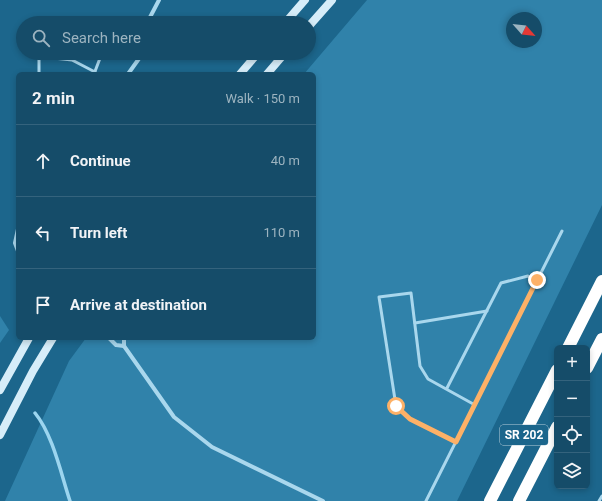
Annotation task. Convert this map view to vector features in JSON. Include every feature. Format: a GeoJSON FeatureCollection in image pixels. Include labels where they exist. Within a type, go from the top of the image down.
{"type":"FeatureCollection","features":[{"type":"Feature","properties":{"kind":"highway"},"geometry":{"type":"LineString","coordinates":[[570,345],[602,281]]}},
{"type":"Feature","properties":{"kind":"highway"},"geometry":{"type":"LineString","coordinates":[[590,362],[602,338]]}},
{"type":"Feature","properties":{"kind":"highway","name":"SR 202"},"geometry":{"type":"LineString","coordinates":[[490,501],[554,376]]}},
{"type":"Feature","properties":{"kind":"highway","name":"SR 202"},"geometry":{"type":"LineString","coordinates":[[519,501],[554,433]]}},
{"type":"Feature","properties":{"kind":"main road"},"geometry":{"type":"LineString","coordinates":[[291,16],[305,0]]}},
{"type":"Feature","properties":{"kind":"main road"},"geometry":{"type":"LineString","coordinates":[[316,18],[332,0]]}},
{"type":"Feature","properties":{"kind":"main road"},"geometry":{"type":"LineString","coordinates":[[242,72],[252,60]]}},
{"type":"Feature","properties":{"kind":"main road"},"geometry":{"type":"LineString","coordinates":[[269,72],[279,60]]}},
{"type":"Feature","properties":{"kind":"main road"},"geometry":{"type":"LineString","coordinates":[[0,390],[28,340]]}},
{"type":"Feature","properties":{"kind":"main road"},"geometry":{"type":"LineString","coordinates":[[0,435],[33,371],[52,340]]}},
{"type":"Feature","properties":{"kind":"street"},"geometry":{"type":"LineString","coordinates":[[150,16],[159,0]]}},
{"type":"Feature","properties":{"kind":"street"},"geometry":{"type":"LineString","coordinates":[[129,72],[138,60]]}},
{"type":"Feature","properties":{"kind":"street"},"geometry":{"type":"LineString","coordinates":[[111,340],[116,345],[124,346]]}},
{"type":"Feature","properties":{"kind":"street"},"geometry":{"type":"LineString","coordinates":[[124,340],[124,346],[174,417],[212,447],[323,501]]}},
{"type":"Feature","properties":{"kind":"lane"},"geometry":{"type":"LineString","coordinates":[[39,60],[39,72]]}},
{"type":"Feature","properties":{"kind":"lane"},"geometry":{"type":"LineString","coordinates":[[72,60],[92,72]]}},
{"type":"Feature","properties":{"kind":"lane"},"geometry":{"type":"LineString","coordinates":[[94,72],[99,60]]}},
{"type":"Feature","properties":{"kind":"lane"},"geometry":{"type":"LineString","coordinates":[[426,501],[562,231]]}},
{"type":"Feature","properties":{"kind":"lane"},"geometry":{"type":"LineString","coordinates":[[447,388],[501,283],[528,276],[537,280]]}},
{"type":"Feature","properties":{"kind":"lane"},"geometry":{"type":"LineString","coordinates":[[456,442],[410,419],[396,406],[379,297],[411,293],[420,366],[428,379],[447,388],[475,405]]}},
{"type":"Feature","properties":{"kind":"lane"},"geometry":{"type":"LineString","coordinates":[[415,323],[487,311]]}},
{"type":"Feature","properties":{"kind":"lane"},"geometry":{"type":"LineString","coordinates":[[600,501],[602,496]]}},
{"type":"Feature","properties":{"kind":"shaded area"},"geometry":{"type":"Polygon","coordinates":[[[367,0],[602,0],[602,205],[457,501],[5,501],[69,361],[85,340],[316,340],[316,72],[306,72],[367,0]]]}},
{"type":"Feature","properties":{"kind":"shaded area"},"geometry":{"type":"Polygon","coordinates":[[[0,316],[9,330],[0,343],[0,316]]]}},
{"type":"Feature","properties":{"kind":"waterway"},"geometry":{"type":"LineString","coordinates":[[35,413],[52,443],[70,501]]}},
{"type":"Feature","properties":{"kind":"route"},"geometry":{"type":"LineString","coordinates":[[396,406],[410,419],[456,442],[537,280]]}}]}
